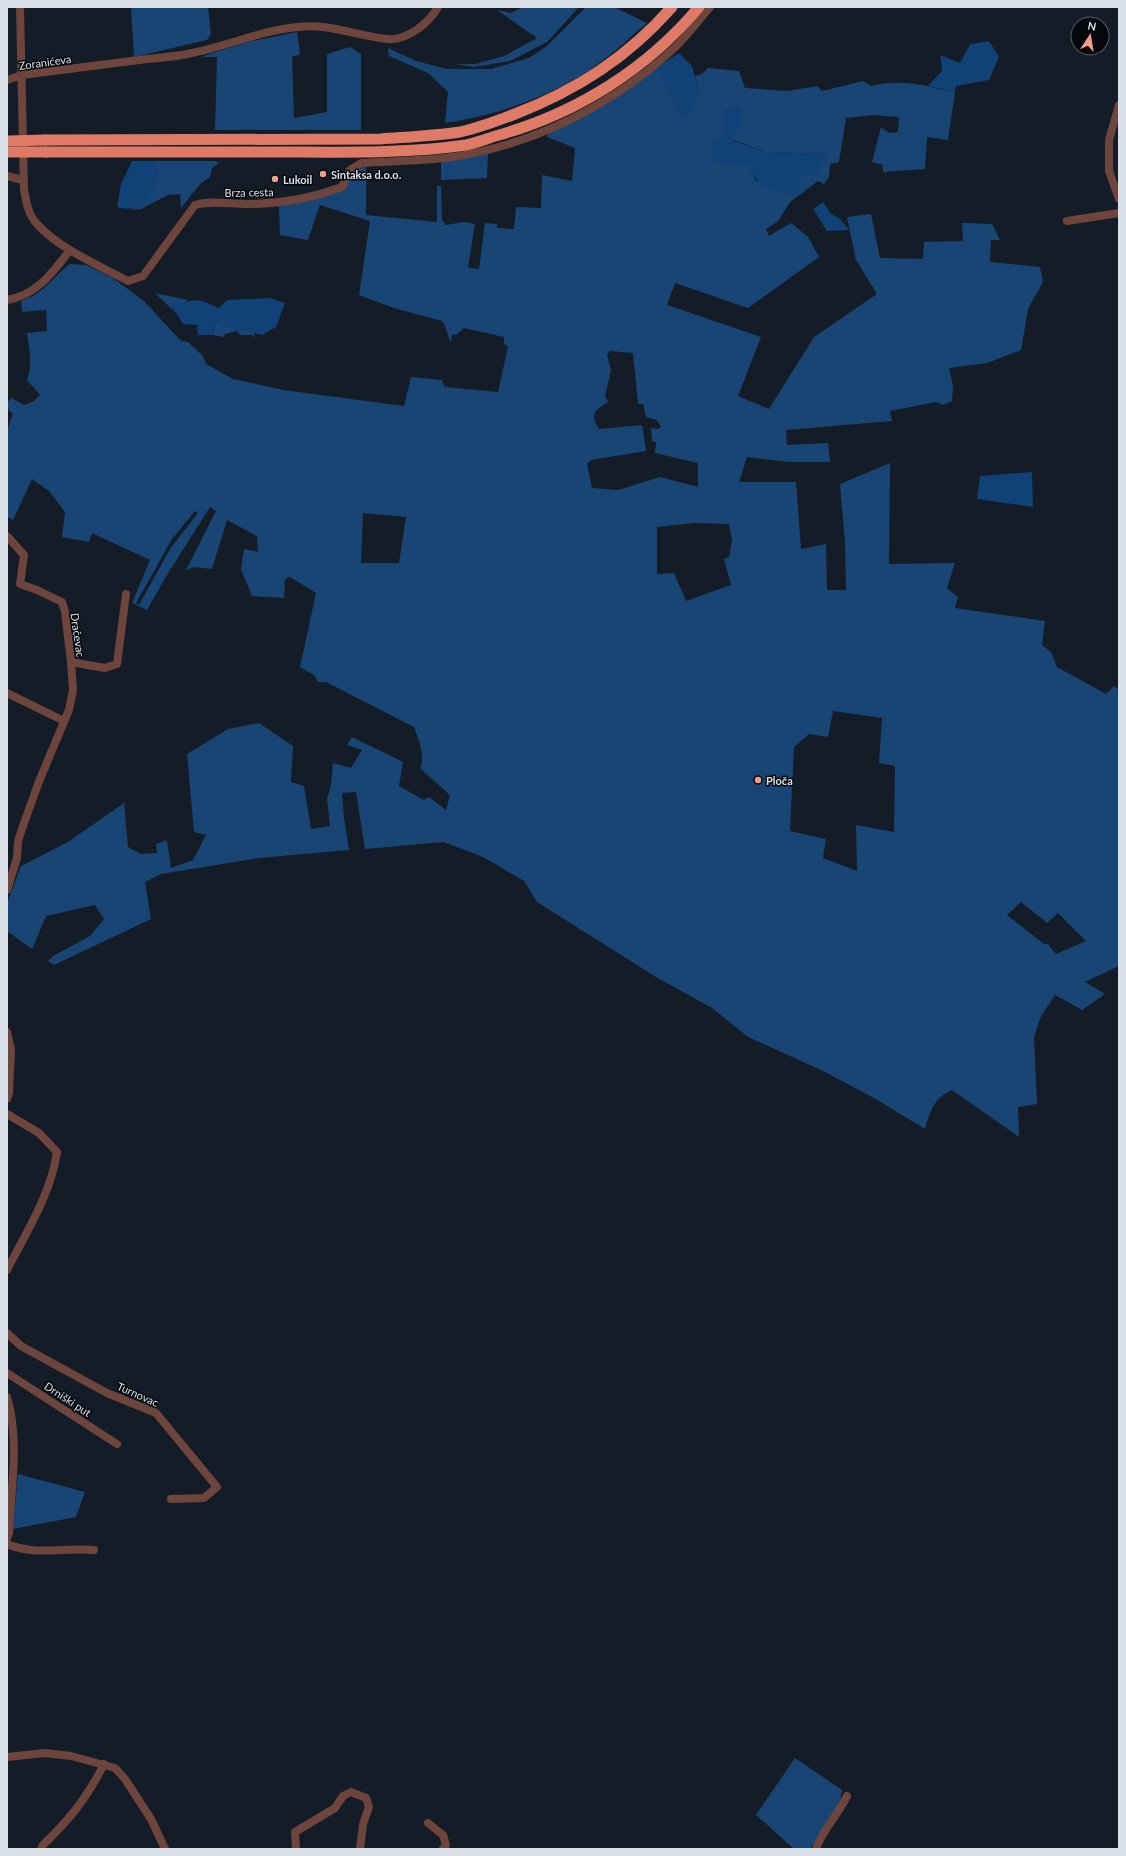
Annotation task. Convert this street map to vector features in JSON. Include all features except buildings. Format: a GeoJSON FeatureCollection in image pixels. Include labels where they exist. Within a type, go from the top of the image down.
{"type":"FeatureCollection","features":[{"type":"Feature","properties":{"kind":"highway"},"geometry":{"type":"LineString","coordinates":[[7,144],[46,140],[365,139],[433,136],[461,132],[489,124],[536,106],[589,78],[607,67],[652,30],[672,7]]}},
{"type":"Feature","properties":{"kind":"highway"},"geometry":{"type":"LineString","coordinates":[[7,144],[46,152],[348,151],[436,148],[467,144],[518,130],[548,119],[578,105],[607,87],[645,59],[682,27],[699,7]]}},
{"type":"Feature","properties":{"kind":"highway"},"geometry":{"type":"LineString","coordinates":[[305,161],[309,158],[337,158],[348,151]]}},
{"type":"Feature","properties":{"kind":"highway"},"geometry":{"type":"LineString","coordinates":[[196,152],[204,157],[219,157],[226,161]]}},
{"type":"Feature","properties":{"kind":"street"},"geometry":{"type":"LineString","coordinates":[[7,300],[31,292],[49,278],[70,250],[36,224],[28,208],[24,189],[20,7]]}},
{"type":"Feature","properties":{"kind":"street","name":"Zoranićeva"},"geometry":{"type":"LineString","coordinates":[[7,80],[22,75],[193,53],[261,34],[299,26],[332,28],[376,38],[398,39],[417,30],[438,7]]}},
{"type":"Feature","properties":{"kind":"street","name":"Brza cesta"},"geometry":{"type":"LineString","coordinates":[[70,250],[128,281],[142,276],[195,205],[207,203],[275,203],[327,192],[342,187],[350,170],[361,163],[451,157],[501,147],[551,129],[599,104],[634,82],[673,49],[710,7]]}},
{"type":"Feature","properties":{"kind":"street"},"geometry":{"type":"LineString","coordinates":[[1119,105],[1109,140],[1109,171],[1119,199]]}},
{"type":"Feature","properties":{"kind":"street"},"geometry":{"type":"LineString","coordinates":[[7,176],[23,180]]}},
{"type":"Feature","properties":{"kind":"street"},"geometry":{"type":"LineString","coordinates":[[1067,221],[1119,213]]}},
{"type":"Feature","properties":{"kind":"street","name":"Dračevac"},"geometry":{"type":"LineString","coordinates":[[7,536],[24,555],[20,584],[62,602],[65,612],[73,690],[69,710],[40,779],[18,841],[17,858],[7,890]]}},
{"type":"Feature","properties":{"kind":"street"},"geometry":{"type":"LineString","coordinates":[[71,662],[105,668],[118,664],[120,631],[126,594]]}},
{"type":"Feature","properties":{"kind":"street"},"geometry":{"type":"LineString","coordinates":[[7,693],[64,721]]}},
{"type":"Feature","properties":{"kind":"street"},"geometry":{"type":"LineString","coordinates":[[7,1032],[11,1049],[9,1093],[7,1099]]}},
{"type":"Feature","properties":{"kind":"street"},"geometry":{"type":"LineString","coordinates":[[7,1114],[39,1133],[57,1152],[52,1176],[36,1214],[7,1270]]}},
{"type":"Feature","properties":{"kind":"street","name":"Turnovac"},"geometry":{"type":"LineString","coordinates":[[7,1333],[20,1346],[100,1389],[156,1413],[217,1487],[204,1498],[172,1499]]}},
{"type":"Feature","properties":{"kind":"street","name":"Drniški put"},"geometry":{"type":"LineString","coordinates":[[7,1373],[117,1444]]}},
{"type":"Feature","properties":{"kind":"street"},"geometry":{"type":"LineString","coordinates":[[7,1397],[10,1408],[15,1454],[9,1486],[9,1533],[7,1539]]}},
{"type":"Feature","properties":{"kind":"street"},"geometry":{"type":"LineString","coordinates":[[7,1544],[27,1550],[80,1548],[94,1550]]}},
{"type":"Feature","properties":{"kind":"street"},"geometry":{"type":"LineString","coordinates":[[7,1758],[45,1753],[71,1756],[115,1768],[125,1779],[151,1819],[165,1849]]}},
{"type":"Feature","properties":{"kind":"street"},"geometry":{"type":"LineString","coordinates":[[41,1849],[43,1845],[80,1807],[104,1764]]}},
{"type":"Feature","properties":{"kind":"street"},"geometry":{"type":"LineString","coordinates":[[296,1849],[295,1832],[335,1808],[343,1796],[351,1792],[366,1798],[369,1807],[363,1824],[360,1849]]}},
{"type":"Feature","properties":{"kind":"street"},"geometry":{"type":"LineString","coordinates":[[816,1849],[821,1836],[840,1812],[847,1796]]}},
{"type":"Feature","properties":{"kind":"street"},"geometry":{"type":"LineString","coordinates":[[428,1823],[443,1836],[446,1845],[443,1849]]}},
{"type":"Feature","properties":{"kind":"shaded area"},"geometry":{"type":"Polygon","coordinates":[[[131,7],[208,7],[211,34],[207,40],[134,57],[131,7]]]}},
{"type":"Feature","properties":{"kind":"shaded area"},"geometry":{"type":"Polygon","coordinates":[[[523,7],[579,7],[547,42],[510,61],[474,67],[455,64],[475,64],[504,56],[537,38],[497,10],[511,13],[523,7]]]}},
{"type":"Feature","properties":{"kind":"shaded area"},"geometry":{"type":"Polygon","coordinates":[[[586,7],[614,7],[647,23],[599,63],[566,84],[516,106],[481,116],[445,123],[448,92],[428,73],[389,56],[388,48],[416,61],[447,69],[491,69],[529,58],[547,46],[586,7]]]}},
{"type":"Feature","properties":{"kind":"shaded area"},"geometry":{"type":"Polygon","coordinates":[[[297,32],[300,54],[292,57],[294,118],[327,112],[327,54],[350,47],[361,54],[361,130],[215,130],[217,57],[203,56],[248,42],[297,32]]]}},
{"type":"Feature","properties":{"kind":"shaded area"},"geometry":{"type":"Polygon","coordinates":[[[989,41],[999,57],[989,80],[956,86],[955,92],[928,86],[942,71],[940,55],[960,63],[970,44],[989,41]]]}},
{"type":"Feature","properties":{"kind":"shaded area"},"geometry":{"type":"Polygon","coordinates":[[[679,53],[692,66],[699,92],[691,114],[682,119],[657,67],[679,53]]]}},
{"type":"Feature","properties":{"kind":"shaded area"},"geometry":{"type":"Polygon","coordinates":[[[657,67],[699,92],[695,76],[702,74],[708,68],[739,71],[745,88],[787,91],[817,86],[822,91],[863,81],[871,86],[903,83],[923,85],[955,92],[948,140],[927,137],[925,169],[883,172],[883,165],[872,162],[881,127],[889,133],[898,132],[899,117],[874,115],[846,118],[839,162],[830,164],[829,177],[824,184],[818,181],[790,202],[778,221],[766,229],[769,236],[791,223],[808,237],[819,257],[748,308],[675,283],[667,305],[761,337],[738,396],[769,409],[814,337],[877,294],[856,260],[847,217],[871,214],[880,258],[923,259],[924,242],[963,241],[962,223],[992,224],[1000,240],[991,240],[990,262],[1040,267],[1043,282],[1028,309],[1021,350],[987,363],[949,368],[953,386],[952,401],[943,405],[936,402],[890,411],[892,421],[786,430],[787,445],[828,443],[830,462],[788,462],[747,457],[739,482],[796,482],[801,549],[826,544],[827,590],[846,590],[845,542],[840,484],[890,463],[889,564],[955,563],[947,588],[958,597],[955,608],[1045,621],[1042,645],[1051,652],[1057,667],[1106,694],[1114,686],[1119,690],[1119,966],[1085,982],[1105,994],[1082,1010],[1055,995],[1041,1016],[1034,1037],[1037,1104],[1018,1107],[1019,1137],[952,1090],[937,1101],[931,1111],[925,1129],[874,1098],[823,1071],[748,1037],[712,1008],[656,977],[537,902],[524,881],[483,857],[444,842],[365,849],[356,792],[342,793],[349,850],[259,858],[161,874],[145,882],[151,919],[54,965],[48,961],[53,956],[90,936],[104,919],[95,905],[46,916],[32,949],[7,931],[7,903],[21,866],[68,842],[124,803],[128,847],[141,854],[157,853],[156,844],[167,840],[171,868],[193,860],[206,835],[194,832],[187,754],[228,729],[259,723],[293,746],[291,782],[304,786],[311,829],[330,826],[327,799],[331,785],[333,763],[351,768],[362,750],[347,745],[352,737],[403,762],[399,786],[424,800],[429,797],[446,810],[450,795],[420,768],[422,764],[422,753],[414,727],[326,682],[318,682],[314,675],[300,667],[316,593],[290,577],[285,579],[284,598],[252,596],[241,569],[244,549],[258,552],[257,536],[227,520],[212,569],[195,567],[186,570],[216,511],[210,507],[167,575],[147,610],[132,603],[150,560],[92,533],[89,542],[62,537],[65,512],[49,491],[32,479],[13,520],[7,517],[7,431],[13,413],[9,411],[7,403],[11,398],[24,405],[34,401],[40,395],[27,380],[30,362],[27,333],[47,331],[46,310],[22,312],[21,301],[33,296],[44,288],[69,264],[86,265],[113,278],[144,301],[181,341],[188,342],[203,356],[206,364],[233,379],[283,390],[404,406],[411,377],[442,380],[445,387],[498,392],[508,347],[504,344],[504,337],[464,328],[456,335],[452,334],[451,343],[442,321],[394,308],[359,295],[370,221],[320,205],[308,240],[280,235],[279,205],[330,195],[354,170],[366,165],[366,215],[437,222],[437,186],[441,186],[442,220],[446,225],[464,222],[475,224],[468,268],[479,269],[485,223],[497,224],[497,228],[514,229],[516,207],[541,208],[542,175],[572,181],[575,148],[547,137],[548,134],[578,120],[605,104],[657,67]],[[740,125],[723,138],[711,144],[748,165],[756,181],[801,176],[827,154],[765,152],[731,139],[740,125]],[[610,351],[607,354],[611,371],[605,396],[608,402],[597,410],[594,420],[599,429],[642,425],[646,451],[591,460],[587,464],[592,488],[618,490],[660,477],[698,487],[698,463],[655,453],[656,442],[652,441],[651,428],[658,429],[661,427],[657,420],[646,417],[643,404],[638,404],[633,353],[610,351]],[[195,511],[172,539],[136,603],[139,605],[170,549],[198,513],[195,511]],[[363,513],[361,563],[399,563],[406,517],[363,513]],[[695,523],[657,527],[657,574],[674,573],[686,601],[731,585],[724,559],[729,557],[732,540],[729,524],[695,523]],[[833,711],[828,737],[809,734],[794,747],[790,831],[826,839],[823,858],[857,871],[856,825],[894,832],[895,766],[879,763],[882,718],[833,711]],[[1021,902],[1007,915],[1044,944],[1048,944],[1056,954],[1086,941],[1058,913],[1047,923],[1021,902]]]}},
{"type":"Feature","properties":{"kind":"shaded area"},"geometry":{"type":"Polygon","coordinates":[[[741,107],[740,125],[732,140],[765,152],[827,154],[817,175],[801,176],[798,194],[780,193],[768,189],[757,180],[747,165],[716,163],[711,144],[723,138],[723,108],[741,107]]]}},
{"type":"Feature","properties":{"kind":"shaded area"},"geometry":{"type":"Polygon","coordinates":[[[488,153],[487,178],[441,180],[441,160],[488,153]]]}},
{"type":"Feature","properties":{"kind":"shaded area"},"geometry":{"type":"Polygon","coordinates":[[[132,161],[154,161],[159,176],[149,197],[140,206],[126,209],[117,207],[121,184],[132,161]]]}},
{"type":"Feature","properties":{"kind":"shaded area"},"geometry":{"type":"Polygon","coordinates":[[[154,161],[214,161],[219,163],[212,168],[210,177],[200,184],[181,208],[180,194],[168,195],[141,209],[128,210],[141,206],[159,176],[154,161]]]}},
{"type":"Feature","properties":{"kind":"shaded area"},"geometry":{"type":"Polygon","coordinates":[[[823,202],[831,214],[839,218],[849,230],[827,231],[813,209],[823,202]]]}},
{"type":"Feature","properties":{"kind":"shaded area"},"geometry":{"type":"Polygon","coordinates":[[[155,293],[188,300],[183,304],[171,306],[177,314],[155,293]]]}},
{"type":"Feature","properties":{"kind":"shaded area"},"geometry":{"type":"Polygon","coordinates":[[[270,298],[285,303],[276,327],[262,335],[229,327],[221,319],[214,326],[213,335],[198,335],[197,325],[183,324],[171,305],[176,301],[183,304],[196,300],[219,308],[227,300],[270,298]]]}},
{"type":"Feature","properties":{"kind":"shaded area"},"geometry":{"type":"Polygon","coordinates":[[[221,319],[254,333],[255,338],[252,335],[240,335],[237,331],[225,334],[224,337],[213,335],[214,326],[221,319]]]}},
{"type":"Feature","properties":{"kind":"shaded area"},"geometry":{"type":"Polygon","coordinates":[[[1032,472],[1033,507],[977,499],[980,476],[1032,472]]]}},
{"type":"Feature","properties":{"kind":"shaded area"},"geometry":{"type":"Polygon","coordinates":[[[18,1474],[85,1492],[76,1517],[13,1529],[18,1474]]]}},
{"type":"Feature","properties":{"kind":"shaded area"},"geometry":{"type":"Polygon","coordinates":[[[795,1758],[842,1790],[838,1814],[810,1849],[794,1849],[756,1815],[795,1758]]]}},
{"type":"Feature","properties":{"kind":"place","name":"Sintaksa d.o.o."},"geometry":{"type":"Point","coordinates":[323,174]}},
{"type":"Feature","properties":{"kind":"place","name":"Lukoil"},"geometry":{"type":"Point","coordinates":[275,179]}},
{"type":"Feature","properties":{"kind":"place","name":"Ploča"},"geometry":{"type":"Point","coordinates":[758,780]}}]}
